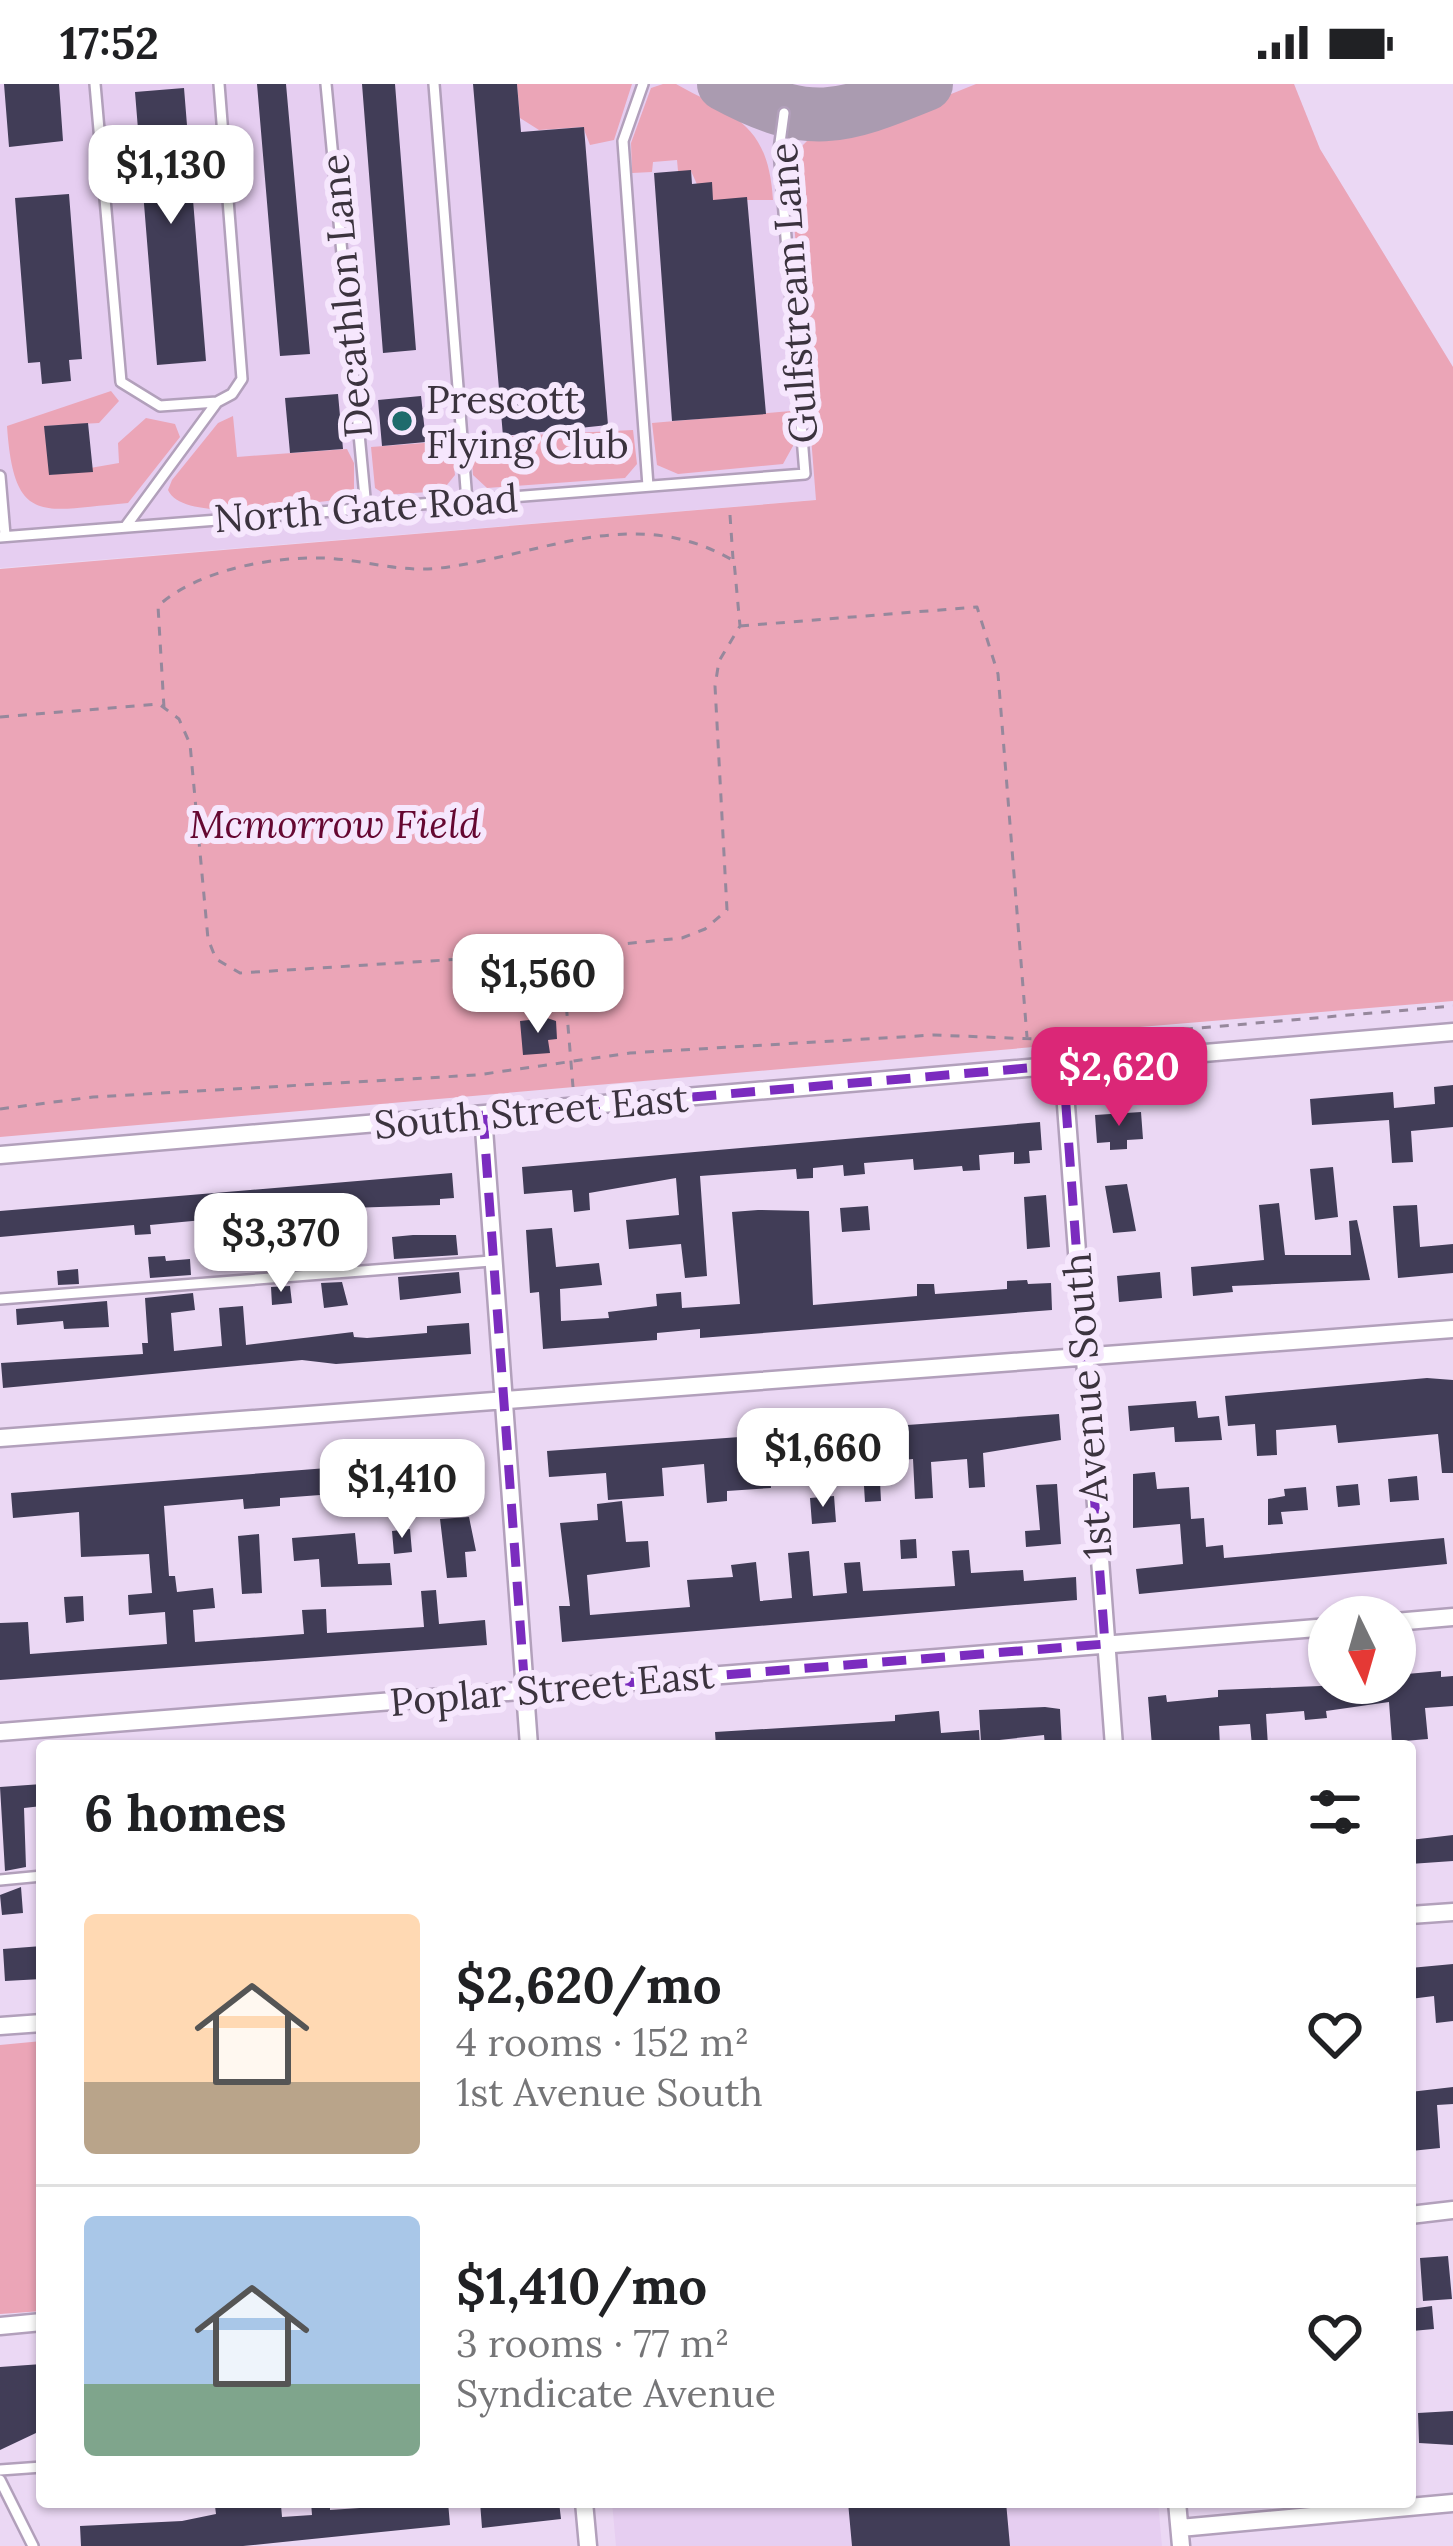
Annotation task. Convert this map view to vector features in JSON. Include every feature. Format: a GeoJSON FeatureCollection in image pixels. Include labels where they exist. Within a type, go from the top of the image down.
{"type":"FeatureCollection","features":[{"type":"Feature","properties":{"kind":"street","name":"South Street East"},"geometry":{"type":"LineString","coordinates":[[0,1156],[1453,1033]]}},
{"type":"Feature","properties":{"kind":"street","name":"1st Avenue South"},"geometry":{"type":"LineString","coordinates":[[1063,1065],[1113,1740]]}},
{"type":"Feature","properties":{"kind":"street"},"geometry":{"type":"LineString","coordinates":[[483,1115],[529,1740]]}},
{"type":"Feature","properties":{"kind":"street"},"geometry":{"type":"LineString","coordinates":[[0,1438],[1453,1329]]}},
{"type":"Feature","properties":{"kind":"street"},"geometry":{"type":"LineString","coordinates":[[1416,1620],[1453,1617]]}},
{"type":"Feature","properties":{"kind":"street","name":"Poplar Street East"},"geometry":{"type":"LineString","coordinates":[[0,1732],[1308,1629]]}},
{"type":"Feature","properties":{"kind":"street"},"geometry":{"type":"LineString","coordinates":[[1416,1915],[1453,1912]]}},
{"type":"Feature","properties":{"kind":"street"},"geometry":{"type":"LineString","coordinates":[[0,2026],[36,2023]]}},
{"type":"Feature","properties":{"kind":"street"},"geometry":{"type":"LineString","coordinates":[[1416,2214],[1453,2210]]}},
{"type":"Feature","properties":{"kind":"street"},"geometry":{"type":"LineString","coordinates":[[0,2326],[36,2323]]}},
{"type":"Feature","properties":{"kind":"street"},"geometry":{"type":"LineString","coordinates":[[1416,2508],[1453,2503]]}},
{"type":"Feature","properties":{"kind":"street"},"geometry":{"type":"LineString","coordinates":[[585,2508],[588,2546]]}},
{"type":"Feature","properties":{"kind":"street"},"geometry":{"type":"LineString","coordinates":[[1180,2537],[1413,2508]]}},
{"type":"Feature","properties":{"kind":"lane"},"geometry":{"type":"LineString","coordinates":[[95,84],[121,382],[160,406],[217,402],[232,394],[245,362],[220,84]]}},
{"type":"Feature","properties":{"kind":"lane","name":"Decathlon Lane"},"geometry":{"type":"LineString","coordinates":[[326,84],[366,508]]}},
{"type":"Feature","properties":{"kind":"lane"},"geometry":{"type":"LineString","coordinates":[[434,84],[467,500]]}},
{"type":"Feature","properties":{"kind":"lane"},"geometry":{"type":"LineString","coordinates":[[643,84],[622,141],[648,486]]}},
{"type":"Feature","properties":{"kind":"lane","name":"Gulfstream Lane"},"geometry":{"type":"LineString","coordinates":[[784,113],[778,150],[805,474]]}},
{"type":"Feature","properties":{"kind":"lane"},"geometry":{"type":"LineString","coordinates":[[127,526],[217,402]]}},
{"type":"Feature","properties":{"kind":"lane","name":"North Gate Road"},"geometry":{"type":"LineString","coordinates":[[3,537],[805,474]]}},
{"type":"Feature","properties":{"kind":"lane"},"geometry":{"type":"LineString","coordinates":[[0,476],[3,537]]}},
{"type":"Feature","properties":{"kind":"lane"},"geometry":{"type":"LineString","coordinates":[[0,1299],[491,1261]]}},
{"type":"Feature","properties":{"kind":"lane"},"geometry":{"type":"LineString","coordinates":[[0,1880],[36,1877]]}},
{"type":"Feature","properties":{"kind":"lane"},"geometry":{"type":"LineString","coordinates":[[0,2470],[36,2467]]}},
{"type":"Feature","properties":{"kind":"lane"},"geometry":{"type":"LineString","coordinates":[[0,2480],[33,2546]]}},
{"type":"Feature","properties":{"kind":"path"},"geometry":{"type":"LineString","coordinates":[[0,717],[164,708],[179,719],[190,744],[208,939],[216,959],[240,973],[682,938],[705,929],[727,910],[715,686],[719,661],[740,626],[730,515]]}},
{"type":"Feature","properties":{"kind":"path"},"geometry":{"type":"LineString","coordinates":[[164,708],[158,606],[171,594],[256,564],[322,558],[437,568],[558,539],[625,533],[669,538],[734,561]]}},
{"type":"Feature","properties":{"kind":"path"},"geometry":{"type":"LineString","coordinates":[[740,626],[977,607],[998,674],[1027,1039]]}},
{"type":"Feature","properties":{"kind":"path"},"geometry":{"type":"LineString","coordinates":[[562,951],[574,1106]]}},
{"type":"Feature","properties":{"kind":"path"},"geometry":{"type":"LineString","coordinates":[[0,1109],[93,1097],[384,1083],[630,1054],[934,1035],[1027,1039],[1453,1006]]}},
{"type":"Feature","properties":{"kind":"highlighted area"},"geometry":{"type":"Polygon","coordinates":[[[1063,1065],[1105,1644],[525,1691],[483,1115],[1063,1065]]]}},
{"type":"Feature","properties":{"kind":"shaded area"},"geometry":{"type":"Polygon","coordinates":[[[0,84],[1294,84],[1320,149],[1453,367],[1453,1001],[1041,481],[0,568],[0,84]]]}},
{"type":"Feature","properties":{"kind":"shaded area"},"geometry":{"type":"Polygon","coordinates":[[[613,2508],[1159,2508],[1162,2546],[616,2546],[613,2508]]]}},
{"type":"Feature","properties":{"kind":"green space"},"geometry":{"type":"Polygon","coordinates":[[[517,84],[632,84],[614,140],[590,145],[583,127],[539,130],[520,118],[517,84]]]}},
{"type":"Feature","properties":{"kind":"green space"},"geometry":{"type":"Polygon","coordinates":[[[676,84],[745,126],[764,154],[773,200],[704,200],[691,171],[678,171],[677,160],[653,162],[652,172],[632,173],[631,143],[651,88],[676,84]]]}},
{"type":"Feature","properties":{"kind":"green space","name":"Mcmorrow Field"},"geometry":{"type":"Polygon","coordinates":[[[976,84],[1294,84],[1320,149],[1453,367],[1453,1001],[1092,1031],[1092,1042],[0,1137],[0,569],[816,500],[789,159],[808,140],[842,138],[976,84]]]}},
{"type":"Feature","properties":{"kind":"green space"},"geometry":{"type":"Polygon","coordinates":[[[111,391],[119,401],[99,423],[45,426],[50,475],[119,463],[118,443],[146,418],[175,424],[180,437],[128,503],[54,509],[26,497],[17,482],[7,426],[111,391]]]}},
{"type":"Feature","properties":{"kind":"green space"},"geometry":{"type":"Polygon","coordinates":[[[791,411],[793,446],[783,464],[678,474],[657,465],[652,423],[791,411]]]}},
{"type":"Feature","properties":{"kind":"green space"},"geometry":{"type":"Polygon","coordinates":[[[233,416],[237,457],[347,449],[354,463],[354,491],[336,500],[244,509],[196,507],[178,501],[168,490],[172,480],[218,423],[233,416]]]}},
{"type":"Feature","properties":{"kind":"green space"},"geometry":{"type":"Polygon","coordinates":[[[633,430],[637,464],[625,478],[487,488],[473,475],[470,438],[633,430]]]}},
{"type":"Feature","properties":{"kind":"green space"},"geometry":{"type":"Polygon","coordinates":[[[451,441],[455,475],[442,491],[386,495],[375,488],[371,447],[451,441]]]}},
{"type":"Feature","properties":{"kind":"green space"},"geometry":{"type":"Polygon","coordinates":[[[36,2042],[36,2311],[0,2314],[0,2045],[36,2042]]]}},
{"type":"Feature","properties":{"kind":"building"},"geometry":{"type":"Polygon","coordinates":[[[4,84],[59,84],[63,141],[9,147],[4,84]]]}},
{"type":"Feature","properties":{"kind":"building"},"geometry":{"type":"Polygon","coordinates":[[[257,84],[286,84],[310,354],[280,356],[257,84]]]}},
{"type":"Feature","properties":{"kind":"building"},"geometry":{"type":"Polygon","coordinates":[[[362,84],[395,84],[416,350],[383,353],[362,84]]]}},
{"type":"Feature","properties":{"kind":"building"},"geometry":{"type":"Polygon","coordinates":[[[473,84],[517,84],[521,132],[584,127],[608,425],[503,436],[473,84]]]}},
{"type":"Feature","properties":{"kind":"building"},"geometry":{"type":"Polygon","coordinates":[[[184,88],[206,361],[157,365],[135,92],[184,88]]]}},
{"type":"Feature","properties":{"kind":"building"},"geometry":{"type":"Polygon","coordinates":[[[691,170],[692,184],[712,182],[713,200],[747,197],[766,414],[672,421],[654,173],[691,170]]]}},
{"type":"Feature","properties":{"kind":"building"},"geometry":{"type":"Polygon","coordinates":[[[69,194],[82,359],[69,360],[71,381],[42,384],[40,362],[28,363],[15,198],[69,194]]]}},
{"type":"Feature","properties":{"kind":"building"},"geometry":{"type":"Polygon","coordinates":[[[338,394],[343,449],[290,453],[285,398],[338,394]]]}},
{"type":"Feature","properties":{"kind":"building","name":"Prescott Flying Club"},"geometry":{"type":"Polygon","coordinates":[[[421,396],[426,442],[382,446],[378,400],[421,396]]]}},
{"type":"Feature","properties":{"kind":"building"},"geometry":{"type":"Polygon","coordinates":[[[88,423],[93,472],[49,475],[44,426],[88,423]]]}},
{"type":"Feature","properties":{"kind":"building"},"geometry":{"type":"Polygon","coordinates":[[[520,1021],[556,1021],[557,1039],[548,1040],[550,1053],[523,1055],[520,1021]]]}},
{"type":"Feature","properties":{"kind":"building"},"geometry":{"type":"Polygon","coordinates":[[[1453,1085],[1453,1127],[1411,1131],[1413,1162],[1392,1163],[1389,1120],[1312,1125],[1310,1099],[1393,1092],[1394,1108],[1435,1104],[1434,1087],[1453,1085]]]}},
{"type":"Feature","properties":{"kind":"building"},"geometry":{"type":"Polygon","coordinates":[[[1141,1112],[1143,1139],[1127,1140],[1127,1149],[1110,1150],[1110,1142],[1097,1143],[1095,1115],[1141,1112]]]}},
{"type":"Feature","properties":{"kind":"building"},"geometry":{"type":"Polygon","coordinates":[[[1040,1122],[1042,1150],[1029,1151],[1030,1163],[1014,1164],[1014,1152],[979,1155],[980,1170],[963,1171],[962,1166],[914,1170],[913,1159],[864,1163],[865,1174],[844,1176],[843,1165],[813,1168],[813,1178],[797,1179],[796,1169],[700,1176],[707,1276],[685,1278],[681,1244],[629,1249],[626,1220],[679,1215],[676,1178],[589,1193],[590,1210],[574,1212],[572,1190],[524,1194],[522,1167],[1040,1122]]]}},
{"type":"Feature","properties":{"kind":"building"},"geometry":{"type":"Polygon","coordinates":[[[1333,1167],[1338,1217],[1315,1220],[1310,1169],[1333,1167]]]}},
{"type":"Feature","properties":{"kind":"building"},"geometry":{"type":"Polygon","coordinates":[[[452,1173],[454,1198],[440,1199],[440,1205],[319,1209],[150,1225],[151,1234],[135,1235],[134,1225],[0,1237],[0,1211],[452,1173]]]}},
{"type":"Feature","properties":{"kind":"building"},"geometry":{"type":"Polygon","coordinates":[[[1127,1184],[1136,1231],[1113,1233],[1105,1186],[1127,1184]]]}},
{"type":"Feature","properties":{"kind":"building"},"geometry":{"type":"Polygon","coordinates":[[[1046,1195],[1050,1247],[1027,1249],[1024,1197],[1046,1195]]]}},
{"type":"Feature","properties":{"kind":"building"},"geometry":{"type":"Polygon","coordinates":[[[1279,1203],[1285,1255],[1351,1255],[1349,1221],[1357,1220],[1370,1280],[1232,1286],[1233,1292],[1193,1296],[1191,1267],[1264,1260],[1259,1205],[1279,1203]]]}},
{"type":"Feature","properties":{"kind":"building"},"geometry":{"type":"Polygon","coordinates":[[[1417,1205],[1420,1247],[1453,1244],[1453,1273],[1398,1278],[1393,1206],[1417,1205]]]}},
{"type":"Feature","properties":{"kind":"building"},"geometry":{"type":"Polygon","coordinates":[[[868,1206],[870,1230],[842,1232],[840,1208],[868,1206]]]}},
{"type":"Feature","properties":{"kind":"building"},"geometry":{"type":"Polygon","coordinates":[[[809,1211],[813,1305],[917,1296],[917,1284],[934,1284],[935,1294],[1007,1289],[1007,1281],[1027,1280],[1028,1284],[1051,1283],[1052,1310],[700,1338],[700,1329],[657,1333],[657,1340],[543,1349],[539,1292],[530,1293],[526,1230],[552,1228],[556,1267],[599,1263],[602,1285],[560,1289],[561,1321],[609,1318],[608,1312],[657,1306],[656,1294],[681,1292],[682,1308],[740,1304],[732,1212],[809,1211]]]}},
{"type":"Feature","properties":{"kind":"building"},"geometry":{"type":"Polygon","coordinates":[[[456,1235],[458,1255],[394,1259],[392,1237],[456,1235]]]}},
{"type":"Feature","properties":{"kind":"building"},"geometry":{"type":"Polygon","coordinates":[[[340,1242],[341,1264],[320,1265],[319,1243],[340,1242]]]}},
{"type":"Feature","properties":{"kind":"building"},"geometry":{"type":"Polygon","coordinates":[[[289,1252],[289,1268],[246,1270],[244,1256],[289,1252]]]}},
{"type":"Feature","properties":{"kind":"building"},"geometry":{"type":"Polygon","coordinates":[[[165,1256],[166,1261],[190,1259],[191,1275],[150,1278],[148,1257],[165,1256]]]}},
{"type":"Feature","properties":{"kind":"building"},"geometry":{"type":"Polygon","coordinates":[[[78,1269],[79,1284],[58,1285],[57,1271],[78,1269]]]}},
{"type":"Feature","properties":{"kind":"building"},"geometry":{"type":"Polygon","coordinates":[[[459,1272],[461,1293],[400,1300],[398,1277],[459,1272]]]}},
{"type":"Feature","properties":{"kind":"building"},"geometry":{"type":"Polygon","coordinates":[[[1160,1272],[1162,1298],[1119,1302],[1117,1276],[1160,1272]]]}},
{"type":"Feature","properties":{"kind":"building"},"geometry":{"type":"Polygon","coordinates":[[[342,1282],[348,1305],[324,1308],[321,1283],[342,1282]]]}},
{"type":"Feature","properties":{"kind":"building"},"geometry":{"type":"Polygon","coordinates":[[[290,1286],[292,1303],[272,1305],[271,1287],[290,1286]]]}},
{"type":"Feature","properties":{"kind":"building"},"geometry":{"type":"Polygon","coordinates":[[[193,1293],[195,1310],[171,1313],[174,1351],[222,1346],[219,1308],[243,1306],[246,1345],[353,1332],[354,1337],[367,1338],[427,1333],[427,1326],[469,1323],[471,1354],[336,1364],[302,1360],[3,1388],[1,1363],[143,1354],[142,1343],[148,1343],[145,1298],[193,1293]]]}},
{"type":"Feature","properties":{"kind":"building"},"geometry":{"type":"Polygon","coordinates":[[[107,1301],[109,1327],[64,1329],[63,1321],[17,1325],[16,1309],[107,1301]]]}},
{"type":"Feature","properties":{"kind":"building"},"geometry":{"type":"Polygon","coordinates":[[[1427,1378],[1453,1380],[1453,1473],[1442,1473],[1438,1434],[1338,1443],[1336,1425],[1276,1430],[1277,1455],[1257,1456],[1255,1424],[1228,1426],[1225,1396],[1427,1378]]]}},
{"type":"Feature","properties":{"kind":"building"},"geometry":{"type":"Polygon","coordinates":[[[1196,1401],[1198,1418],[1219,1416],[1222,1440],[1175,1442],[1174,1427],[1130,1431],[1128,1406],[1196,1401]]]}},
{"type":"Feature","properties":{"kind":"building"},"geometry":{"type":"Polygon","coordinates":[[[1059,1414],[1061,1440],[983,1453],[985,1487],[969,1488],[967,1459],[931,1462],[933,1498],[915,1499],[913,1459],[879,1462],[881,1501],[865,1502],[862,1454],[769,1461],[771,1488],[727,1491],[727,1501],[707,1503],[704,1464],[662,1468],[664,1496],[608,1500],[606,1473],[549,1477],[547,1451],[1059,1414]]]}},
{"type":"Feature","properties":{"kind":"building"},"geometry":{"type":"Polygon","coordinates":[[[480,1456],[481,1483],[280,1498],[280,1506],[244,1509],[243,1499],[164,1506],[169,1576],[175,1576],[177,1592],[213,1588],[215,1608],[193,1610],[195,1642],[304,1634],[302,1610],[326,1609],[327,1633],[424,1627],[421,1591],[436,1590],[439,1624],[485,1620],[487,1645],[0,1680],[0,1623],[28,1622],[30,1654],[167,1644],[165,1612],[129,1615],[128,1595],[152,1593],[149,1554],[81,1557],[79,1512],[13,1518],[11,1493],[480,1456]]]}},
{"type":"Feature","properties":{"kind":"building"},"geometry":{"type":"Polygon","coordinates":[[[1155,1472],[1157,1489],[1189,1487],[1191,1519],[1204,1518],[1206,1547],[1223,1545],[1224,1558],[1444,1538],[1447,1564],[1139,1594],[1136,1569],[1183,1564],[1180,1524],[1133,1528],[1133,1474],[1155,1472]]]}},
{"type":"Feature","properties":{"kind":"building"},"geometry":{"type":"Polygon","coordinates":[[[1417,1476],[1419,1500],[1390,1502],[1388,1479],[1417,1476]]]}},
{"type":"Feature","properties":{"kind":"building"},"geometry":{"type":"Polygon","coordinates":[[[1057,1484],[1061,1544],[1026,1547],[1025,1531],[1040,1530],[1036,1485],[1057,1484]]]}},
{"type":"Feature","properties":{"kind":"building"},"geometry":{"type":"Polygon","coordinates":[[[1358,1484],[1360,1505],[1338,1507],[1336,1486],[1358,1484]]]}},
{"type":"Feature","properties":{"kind":"building"},"geometry":{"type":"Polygon","coordinates":[[[1306,1487],[1308,1510],[1281,1512],[1283,1524],[1268,1525],[1268,1499],[1285,1496],[1284,1489],[1306,1487]]]}},
{"type":"Feature","properties":{"kind":"building"},"geometry":{"type":"Polygon","coordinates":[[[834,1496],[836,1522],[812,1524],[810,1498],[834,1496]]]}},
{"type":"Feature","properties":{"kind":"building"},"geometry":{"type":"Polygon","coordinates":[[[622,1501],[626,1542],[648,1541],[650,1567],[587,1575],[590,1615],[690,1607],[687,1580],[733,1577],[731,1565],[756,1562],[760,1601],[792,1598],[788,1553],[809,1551],[813,1596],[847,1593],[844,1563],[860,1562],[863,1591],[955,1586],[952,1551],[969,1550],[971,1573],[1023,1570],[1024,1581],[1076,1577],[1077,1600],[562,1642],[559,1606],[570,1606],[560,1523],[598,1520],[597,1504],[622,1501]]]}},
{"type":"Feature","properties":{"kind":"building"},"geometry":{"type":"Polygon","coordinates":[[[469,1517],[476,1551],[465,1552],[467,1577],[447,1578],[440,1519],[469,1517]]]}},
{"type":"Feature","properties":{"kind":"building"},"geometry":{"type":"Polygon","coordinates":[[[410,1529],[412,1552],[394,1554],[392,1531],[410,1529]]]}},
{"type":"Feature","properties":{"kind":"building"},"geometry":{"type":"Polygon","coordinates":[[[355,1533],[358,1564],[390,1563],[392,1585],[321,1587],[319,1559],[294,1561],[292,1538],[355,1533]]]}},
{"type":"Feature","properties":{"kind":"building"},"geometry":{"type":"Polygon","coordinates":[[[259,1534],[262,1593],[242,1594],[238,1536],[259,1534]]]}},
{"type":"Feature","properties":{"kind":"building"},"geometry":{"type":"Polygon","coordinates":[[[916,1539],[917,1558],[901,1559],[900,1540],[916,1539]]]}},
{"type":"Feature","properties":{"kind":"building"},"geometry":{"type":"Polygon","coordinates":[[[83,1596],[84,1621],[66,1623],[64,1597],[83,1596]]]}},
{"type":"Feature","properties":{"kind":"building"},"geometry":{"type":"Polygon","coordinates":[[[1441,1671],[1441,1677],[1453,1676],[1453,1706],[1425,1708],[1428,1739],[1392,1740],[1389,1704],[1416,1704],[1416,1673],[1441,1671]]]}},
{"type":"Feature","properties":{"kind":"building"},"geometry":{"type":"Polygon","coordinates":[[[1308,1686],[1308,1704],[1375,1704],[1326,1711],[1327,1718],[1305,1720],[1304,1711],[1266,1714],[1268,1740],[1251,1740],[1250,1724],[1219,1726],[1220,1740],[1152,1740],[1148,1697],[1166,1695],[1167,1702],[1218,1697],[1218,1690],[1308,1686]]]}},
{"type":"Feature","properties":{"kind":"building"},"geometry":{"type":"Polygon","coordinates":[[[1060,1709],[1062,1740],[1044,1740],[1044,1735],[981,1740],[979,1710],[1060,1709]]]}},
{"type":"Feature","properties":{"kind":"building"},"geometry":{"type":"Polygon","coordinates":[[[939,1711],[941,1733],[979,1730],[980,1740],[716,1740],[715,1732],[895,1721],[895,1715],[939,1711]]]}},
{"type":"Feature","properties":{"kind":"building"},"geometry":{"type":"Polygon","coordinates":[[[36,1784],[36,1807],[24,1808],[26,1867],[5,1871],[0,1787],[36,1784]]]}},
{"type":"Feature","properties":{"kind":"building"},"geometry":{"type":"Polygon","coordinates":[[[1453,1835],[1453,1861],[1416,1864],[1416,1839],[1453,1835]]]}},
{"type":"Feature","properties":{"kind":"building"},"geometry":{"type":"Polygon","coordinates":[[[21,1887],[23,1913],[2,1915],[0,1895],[21,1887]]]}},
{"type":"Feature","properties":{"kind":"building"},"geometry":{"type":"Polygon","coordinates":[[[36,1946],[36,1979],[5,1981],[3,1949],[36,1946]]]}},
{"type":"Feature","properties":{"kind":"building"},"geometry":{"type":"Polygon","coordinates":[[[1453,1964],[1453,2021],[1436,2023],[1434,1996],[1416,1998],[1416,1967],[1453,1964]]]}},
{"type":"Feature","properties":{"kind":"building"},"geometry":{"type":"Polygon","coordinates":[[[1453,2087],[1453,2104],[1437,2105],[1440,2148],[1416,2150],[1416,2091],[1453,2087]]]}},
{"type":"Feature","properties":{"kind":"building"},"geometry":{"type":"Polygon","coordinates":[[[1448,2256],[1452,2299],[1423,2301],[1420,2258],[1448,2256]]]}},
{"type":"Feature","properties":{"kind":"building"},"geometry":{"type":"Polygon","coordinates":[[[1432,2306],[1434,2329],[1416,2331],[1416,2308],[1432,2306]]]}},
{"type":"Feature","properties":{"kind":"building"},"geometry":{"type":"Polygon","coordinates":[[[36,2364],[36,2433],[0,2450],[0,2367],[36,2364]]]}},
{"type":"Feature","properties":{"kind":"building"},"geometry":{"type":"Polygon","coordinates":[[[1453,2411],[1453,2445],[1419,2443],[1418,2413],[1453,2411]]]}},
{"type":"Feature","properties":{"kind":"building"},"geometry":{"type":"Polygon","coordinates":[[[215,2508],[281,2508],[282,2517],[312,2515],[311,2508],[449,2508],[450,2525],[243,2546],[81,2546],[80,2526],[182,2521],[216,2514],[215,2508]]]}},
{"type":"Feature","properties":{"kind":"building"},"geometry":{"type":"Polygon","coordinates":[[[480,2508],[560,2508],[561,2519],[482,2528],[480,2508]]]}},
{"type":"Feature","properties":{"kind":"building"},"geometry":{"type":"Polygon","coordinates":[[[849,2508],[1007,2508],[1010,2546],[852,2546],[849,2508]]]}},
{"type":"Feature","properties":{"kind":"taxiway"},"geometry":{"type":"LineString","coordinates":[[724,84],[779,108],[825,114],[847,112],[926,84]]}},
{"type":"Feature","properties":{"kind":"place","name":"Prescott Flying Club"},"geometry":{"type":"Point","coordinates":[402,421]}}]}
